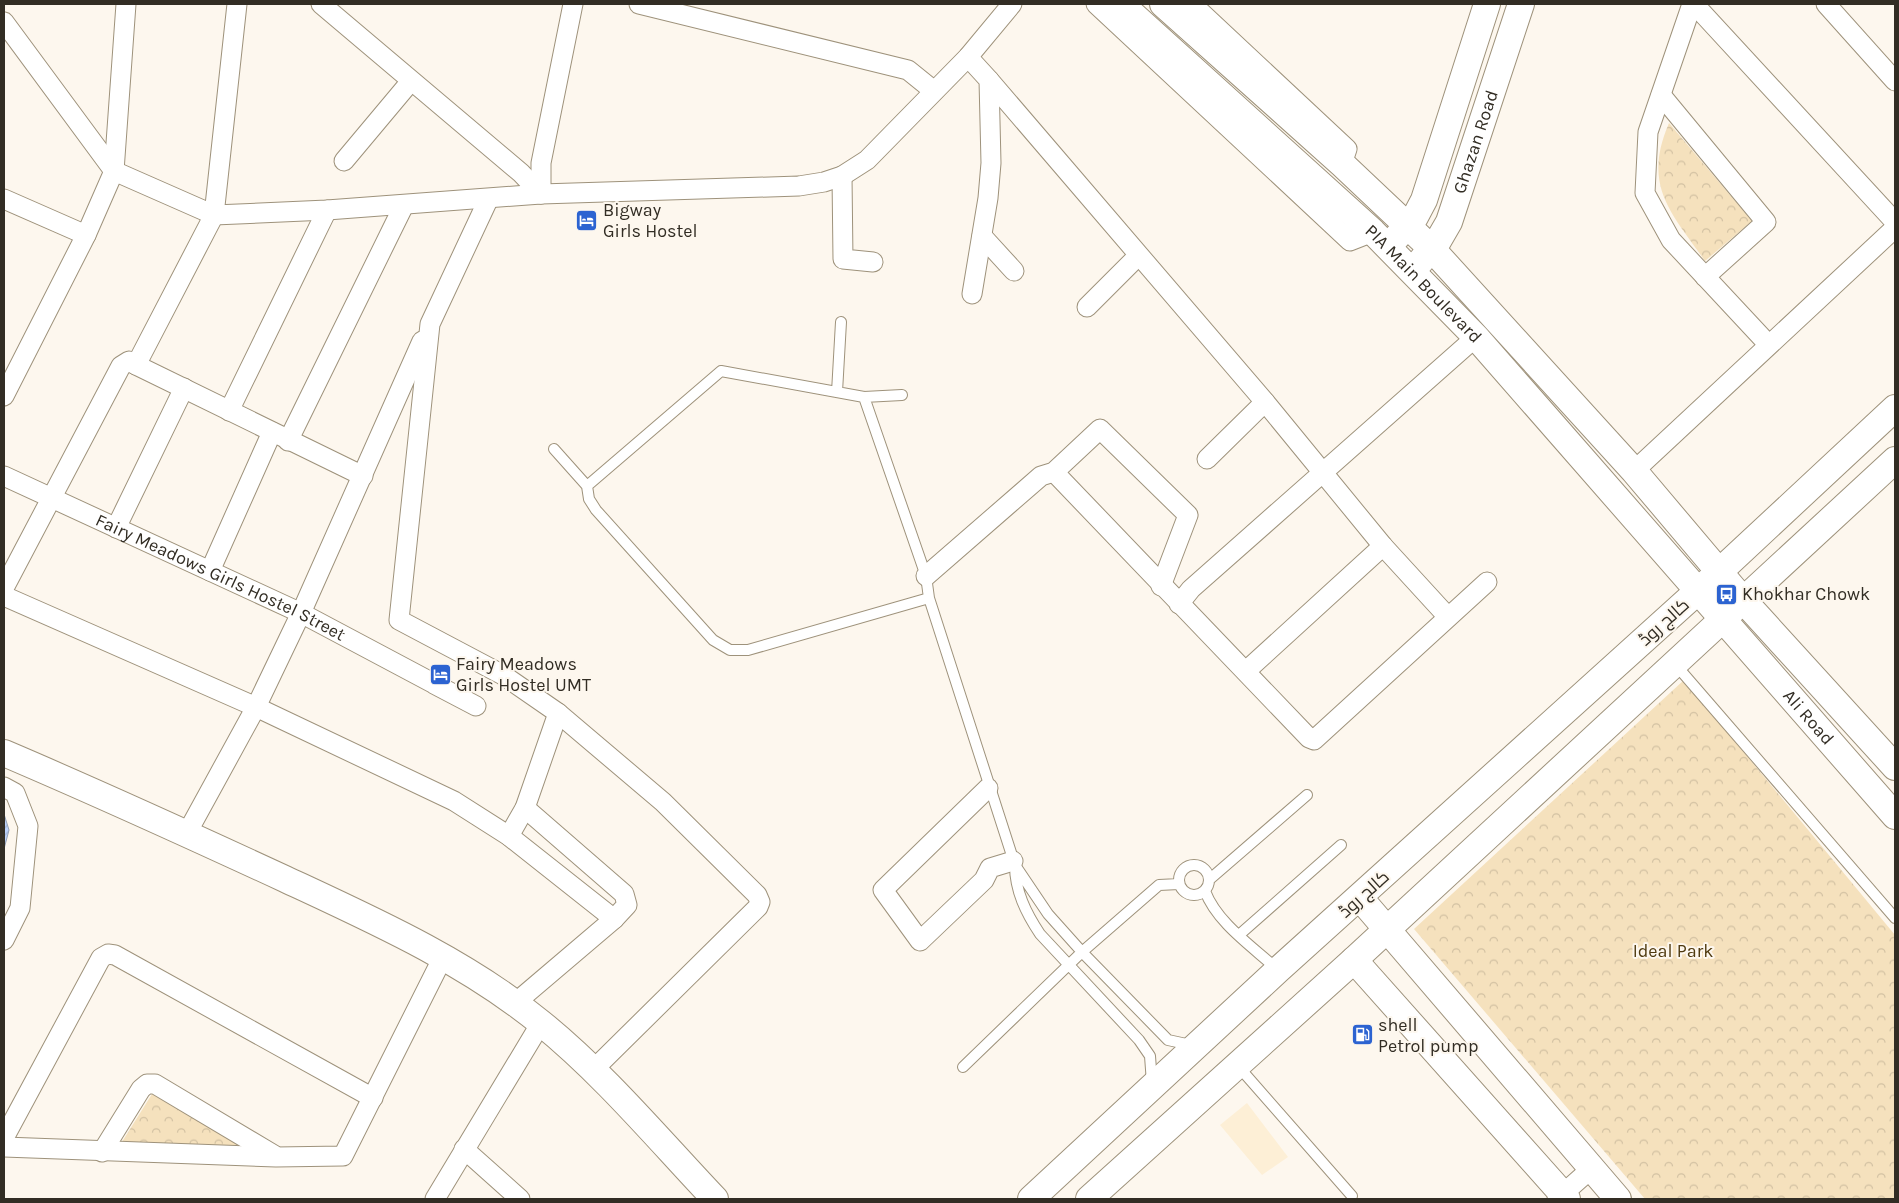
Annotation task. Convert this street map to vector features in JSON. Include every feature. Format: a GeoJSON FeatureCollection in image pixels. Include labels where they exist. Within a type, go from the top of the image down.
{"type":"FeatureCollection","features":[{"type":"Feature","properties":{"kind":"main road","name":"PIA Main Boulevard"},"geometry":{"type":"LineString","coordinates":[[1121,4],[1412,270],[1476,337],[1723,618]]}},
{"type":"Feature","properties":{"kind":"main road","name":"PIA Main Boulevard"},"geometry":{"type":"LineString","coordinates":[[1163,4],[1342,164],[1432,250],[1634,471],[1719,572]]}},
{"type":"Feature","properties":{"kind":"main road","name":"Ghazan Road"},"geometry":{"type":"LineString","coordinates":[[1380,240],[1408,226],[1424,200],[1487,4]]}},
{"type":"Feature","properties":{"kind":"main road","name":"Ghazan Road"},"geometry":{"type":"LineString","coordinates":[[1412,270],[1432,250],[1449,222],[1520,4]]}},
{"type":"Feature","properties":{"kind":"main road"},"geometry":{"type":"LineString","coordinates":[[1719,572],[1895,408]]}},
{"type":"Feature","properties":{"kind":"main road"},"geometry":{"type":"LineString","coordinates":[[1089,1199],[1354,960],[1895,460]]}},
{"type":"Feature","properties":{"kind":"main road","name":"کالج روڈ"},"geometry":{"type":"LineString","coordinates":[[1032,1199],[1278,970],[1719,572]]}},
{"type":"Feature","properties":{"kind":"main road","name":"Ali Road"},"geometry":{"type":"LineString","coordinates":[[1719,572],[1895,767]]}},
{"type":"Feature","properties":{"kind":"main road","name":"Ali Road"},"geometry":{"type":"LineString","coordinates":[[1723,618],[1895,816]]}},
{"type":"Feature","properties":{"kind":"main road"},"geometry":{"type":"LineString","coordinates":[[4,753],[187,833],[389,928],[442,957],[541,1023],[593,1070],[715,1199]]}},
{"type":"Feature","properties":{"kind":"main road"},"geometry":{"type":"LineString","coordinates":[[1360,898],[1618,1199]]}},
{"type":"Feature","properties":{"kind":"main road"},"geometry":{"type":"LineString","coordinates":[[1354,960],[1508,1133],[1562,1198]]}},
{"type":"Feature","properties":{"kind":"main road"},"geometry":{"type":"LineString","coordinates":[[1430,1044],[1464,1018]]}},
{"type":"Feature","properties":{"kind":"main road"},"geometry":{"type":"LineString","coordinates":[[1508,1133],[1539,1105]]}},
{"type":"Feature","properties":{"kind":"street"},"geometry":{"type":"LineString","coordinates":[[4,396],[86,235],[114,170],[125,4]]}},
{"type":"Feature","properties":{"kind":"street"},"geometry":{"type":"LineString","coordinates":[[136,364],[214,215],[237,4]]}},
{"type":"Feature","properties":{"kind":"street"},"geometry":{"type":"LineString","coordinates":[[321,4],[521,173],[541,194]]}},
{"type":"Feature","properties":{"kind":"street"},"geometry":{"type":"LineString","coordinates":[[541,194],[541,163],[573,4]]}},
{"type":"Feature","properties":{"kind":"street"},"geometry":{"type":"LineString","coordinates":[[640,4],[908,70],[934,91]]}},
{"type":"Feature","properties":{"kind":"street"},"geometry":{"type":"LineString","coordinates":[[4,22],[114,170],[214,215],[488,200],[541,194],[799,186],[824,182],[842,176],[867,160],[968,57],[1012,4]]}},
{"type":"Feature","properties":{"kind":"street"},"geometry":{"type":"LineString","coordinates":[[1096,4],[1350,241],[1380,240]]}},
{"type":"Feature","properties":{"kind":"street"},"geometry":{"type":"LineString","coordinates":[[1192,4],[1347,149],[1342,164]]}},
{"type":"Feature","properties":{"kind":"street"},"geometry":{"type":"LineString","coordinates":[[1768,344],[1671,240],[1645,193],[1648,132],[1693,4],[1895,222]]}},
{"type":"Feature","properties":{"kind":"street"},"geometry":{"type":"LineString","coordinates":[[1826,4],[1895,81]]}},
{"type":"Feature","properties":{"kind":"street"},"geometry":{"type":"LineString","coordinates":[[968,57],[1265,402],[1383,546],[1448,617]]}},
{"type":"Feature","properties":{"kind":"street"},"geometry":{"type":"LineString","coordinates":[[972,294],[988,198],[991,163],[989,80]]}},
{"type":"Feature","properties":{"kind":"street"},"geometry":{"type":"LineString","coordinates":[[344,161],[411,81]]}},
{"type":"Feature","properties":{"kind":"street"},"geometry":{"type":"LineString","coordinates":[[1661,95],[1766,222],[1705,277]]}},
{"type":"Feature","properties":{"kind":"street"},"geometry":{"type":"LineString","coordinates":[[842,176],[843,258],[873,262]]}},
{"type":"Feature","properties":{"kind":"street"},"geometry":{"type":"LineString","coordinates":[[4,198],[86,235]]}},
{"type":"Feature","properties":{"kind":"street"},"geometry":{"type":"LineString","coordinates":[[187,833],[256,707],[301,613],[430,324],[488,200]]}},
{"type":"Feature","properties":{"kind":"street"},"geometry":{"type":"LineString","coordinates":[[210,570],[404,204]]}},
{"type":"Feature","properties":{"kind":"street"},"geometry":{"type":"LineString","coordinates":[[229,411],[327,210]]}},
{"type":"Feature","properties":{"kind":"street"},"geometry":{"type":"LineString","coordinates":[[1634,471],[1768,344],[1895,228]]}},
{"type":"Feature","properties":{"kind":"street"},"geometry":{"type":"LineString","coordinates":[[982,236],[1014,271]]}},
{"type":"Feature","properties":{"kind":"street"},"geometry":{"type":"LineString","coordinates":[[1087,308],[1138,256]]}},
{"type":"Feature","properties":{"kind":"street"},"geometry":{"type":"LineString","coordinates":[[430,324],[399,620],[503,675],[558,713],[663,802],[757,895],[760,902],[758,907],[593,1070]]}},
{"type":"Feature","properties":{"kind":"street"},"geometry":{"type":"LineString","coordinates":[[1179,604],[1191,589],[1476,337]]}},
{"type":"Feature","properties":{"kind":"street"},"geometry":{"type":"LineString","coordinates":[[4,588],[50,497],[121,366],[129,361],[363,476]]}},
{"type":"Feature","properties":{"kind":"street"},"geometry":{"type":"LineString","coordinates":[[116,528],[184,388]]}},
{"type":"Feature","properties":{"kind":"street"},"geometry":{"type":"LineString","coordinates":[[1207,459],[1265,402]]}},
{"type":"Feature","properties":{"kind":"street"},"geometry":{"type":"LineString","coordinates":[[926,576],[1041,476],[1054,472],[1100,429],[1188,515],[1161,586]]}},
{"type":"Feature","properties":{"kind":"street"},"geometry":{"type":"LineString","coordinates":[[1054,472],[1161,586],[1246,671],[1309,738],[1314,740],[1487,582]]}},
{"type":"Feature","properties":{"kind":"street","name":"Fairy Meadows Girls Hostel Street"},"geometry":{"type":"LineString","coordinates":[[4,476],[301,613],[434,684]]}},
{"type":"Feature","properties":{"kind":"street"},"geometry":{"type":"LineString","coordinates":[[1246,671],[1383,546]]}},
{"type":"Feature","properties":{"kind":"street"},"geometry":{"type":"LineString","coordinates":[[4,596],[256,707],[454,801],[509,836],[614,919]]}},
{"type":"Feature","properties":{"kind":"street"},"geometry":{"type":"LineString","coordinates":[[509,836],[525,808],[558,713]]}},
{"type":"Feature","properties":{"kind":"street"},"geometry":{"type":"LineString","coordinates":[[4,787],[15,793],[28,826],[20,908],[4,940]]}},
{"type":"Feature","properties":{"kind":"street"},"geometry":{"type":"LineString","coordinates":[[988,788],[882,890],[920,941],[984,880],[990,868],[1014,863]]}},
{"type":"Feature","properties":{"kind":"street"},"geometry":{"type":"LineString","coordinates":[[514,1004],[614,919],[627,905],[624,894],[525,808]]}},
{"type":"Feature","properties":{"kind":"street"},"geometry":{"type":"LineString","coordinates":[[4,1138],[101,958],[108,954],[115,955],[373,1098]]}},
{"type":"Feature","properties":{"kind":"street"},"geometry":{"type":"LineString","coordinates":[[4,1147],[276,1157],[343,1156],[442,957]]}},
{"type":"Feature","properties":{"kind":"street"},"geometry":{"type":"LineString","coordinates":[[435,1199],[541,1023]]}},
{"type":"Feature","properties":{"kind":"street"},"geometry":{"type":"LineString","coordinates":[[102,1152],[141,1089],[147,1084],[155,1084],[276,1157]]}},
{"type":"Feature","properties":{"kind":"street"},"geometry":{"type":"LineString","coordinates":[[464,1149],[520,1199]]}},
{"type":"Feature","properties":{"kind":"street"},"geometry":{"type":"LineString","coordinates":[[1562,1198],[1592,1168]]}},
{"type":"Feature","properties":{"kind":"lane"},"geometry":{"type":"LineString","coordinates":[[837,392],[841,322]]}},
{"type":"Feature","properties":{"kind":"lane"},"geometry":{"type":"LineString","coordinates":[[587,486],[721,371],[864,397],[902,395]]}},
{"type":"Feature","properties":{"kind":"lane"},"geometry":{"type":"LineString","coordinates":[[864,397],[926,576],[928,598],[988,788],[1014,863],[1018,890],[1027,914],[1040,934],[1139,1040],[1150,1056],[1152,1088]]}},
{"type":"Feature","properties":{"kind":"lane"},"geometry":{"type":"LineString","coordinates":[[554,449],[587,486],[589,499],[596,510],[713,640],[730,650],[748,650],[928,598]]}},
{"type":"Feature","properties":{"kind":"lane"},"geometry":{"type":"LineString","coordinates":[[1675,664],[1895,918]]}},
{"type":"Feature","properties":{"kind":"lane"},"geometry":{"type":"LineString","coordinates":[[1278,970],[1239,935],[1210,904],[1205,891],[1210,879],[1307,795]]}},
{"type":"Feature","properties":{"kind":"lane"},"geometry":{"type":"LineString","coordinates":[[1239,935],[1341,845]]}},
{"type":"Feature","properties":{"kind":"lane"},"geometry":{"type":"LineString","coordinates":[[1014,863],[1048,914],[1082,952],[1168,1040],[1197,1046]]}},
{"type":"Feature","properties":{"kind":"lane"},"geometry":{"type":"LineString","coordinates":[[1205,891],[1195,895],[1185,892],[1179,884],[1179,874],[1186,866],[1196,864],[1205,869],[1210,879]]}},
{"type":"Feature","properties":{"kind":"lane"},"geometry":{"type":"LineString","coordinates":[[963,1067],[1082,952],[1159,884],[1179,884]]}},
{"type":"Feature","properties":{"kind":"lane"},"geometry":{"type":"LineString","coordinates":[[1238,1065],[1352,1196]]}},
{"type":"Feature","properties":{"kind":"shaded area"},"geometry":{"type":"Polygon","coordinates":[[[1247,1103],[1288,1157],[1262,1175],[1220,1125],[1247,1103]]]}},
{"type":"Feature","properties":{"kind":"green space"},"geometry":{"type":"Polygon","coordinates":[[[1669,123],[1752,221],[1705,261],[1681,228],[1664,197],[1658,164],[1661,145],[1669,123]]]}},
{"type":"Feature","properties":{"kind":"green space","name":"Ideal Park"},"geometry":{"type":"Polygon","coordinates":[[[1684,680],[1895,935],[1895,1199],[1645,1199],[1414,929],[1684,680]]]}},
{"type":"Feature","properties":{"kind":"green space"},"geometry":{"type":"Polygon","coordinates":[[[152,1094],[242,1145],[120,1145],[152,1094]]]}},
{"type":"Feature","properties":{"kind":"building"},"geometry":{"type":"Polygon","coordinates":[[[4,814],[9,830],[4,849],[4,814]]]}},
{"type":"Feature","properties":{"kind":"place","name":"Bigway Girls Hostel"},"geometry":{"type":"Point","coordinates":[587,220]}},
{"type":"Feature","properties":{"kind":"place","name":"Khokhar Chowk"},"geometry":{"type":"Point","coordinates":[1726,594]}},
{"type":"Feature","properties":{"kind":"place","name":"Fairy Meadows Girls Hostel UMT"},"geometry":{"type":"Point","coordinates":[440,674]}},
{"type":"Feature","properties":{"kind":"place","name":"shell Petrol pump"},"geometry":{"type":"Point","coordinates":[1362,1035]}}]}
